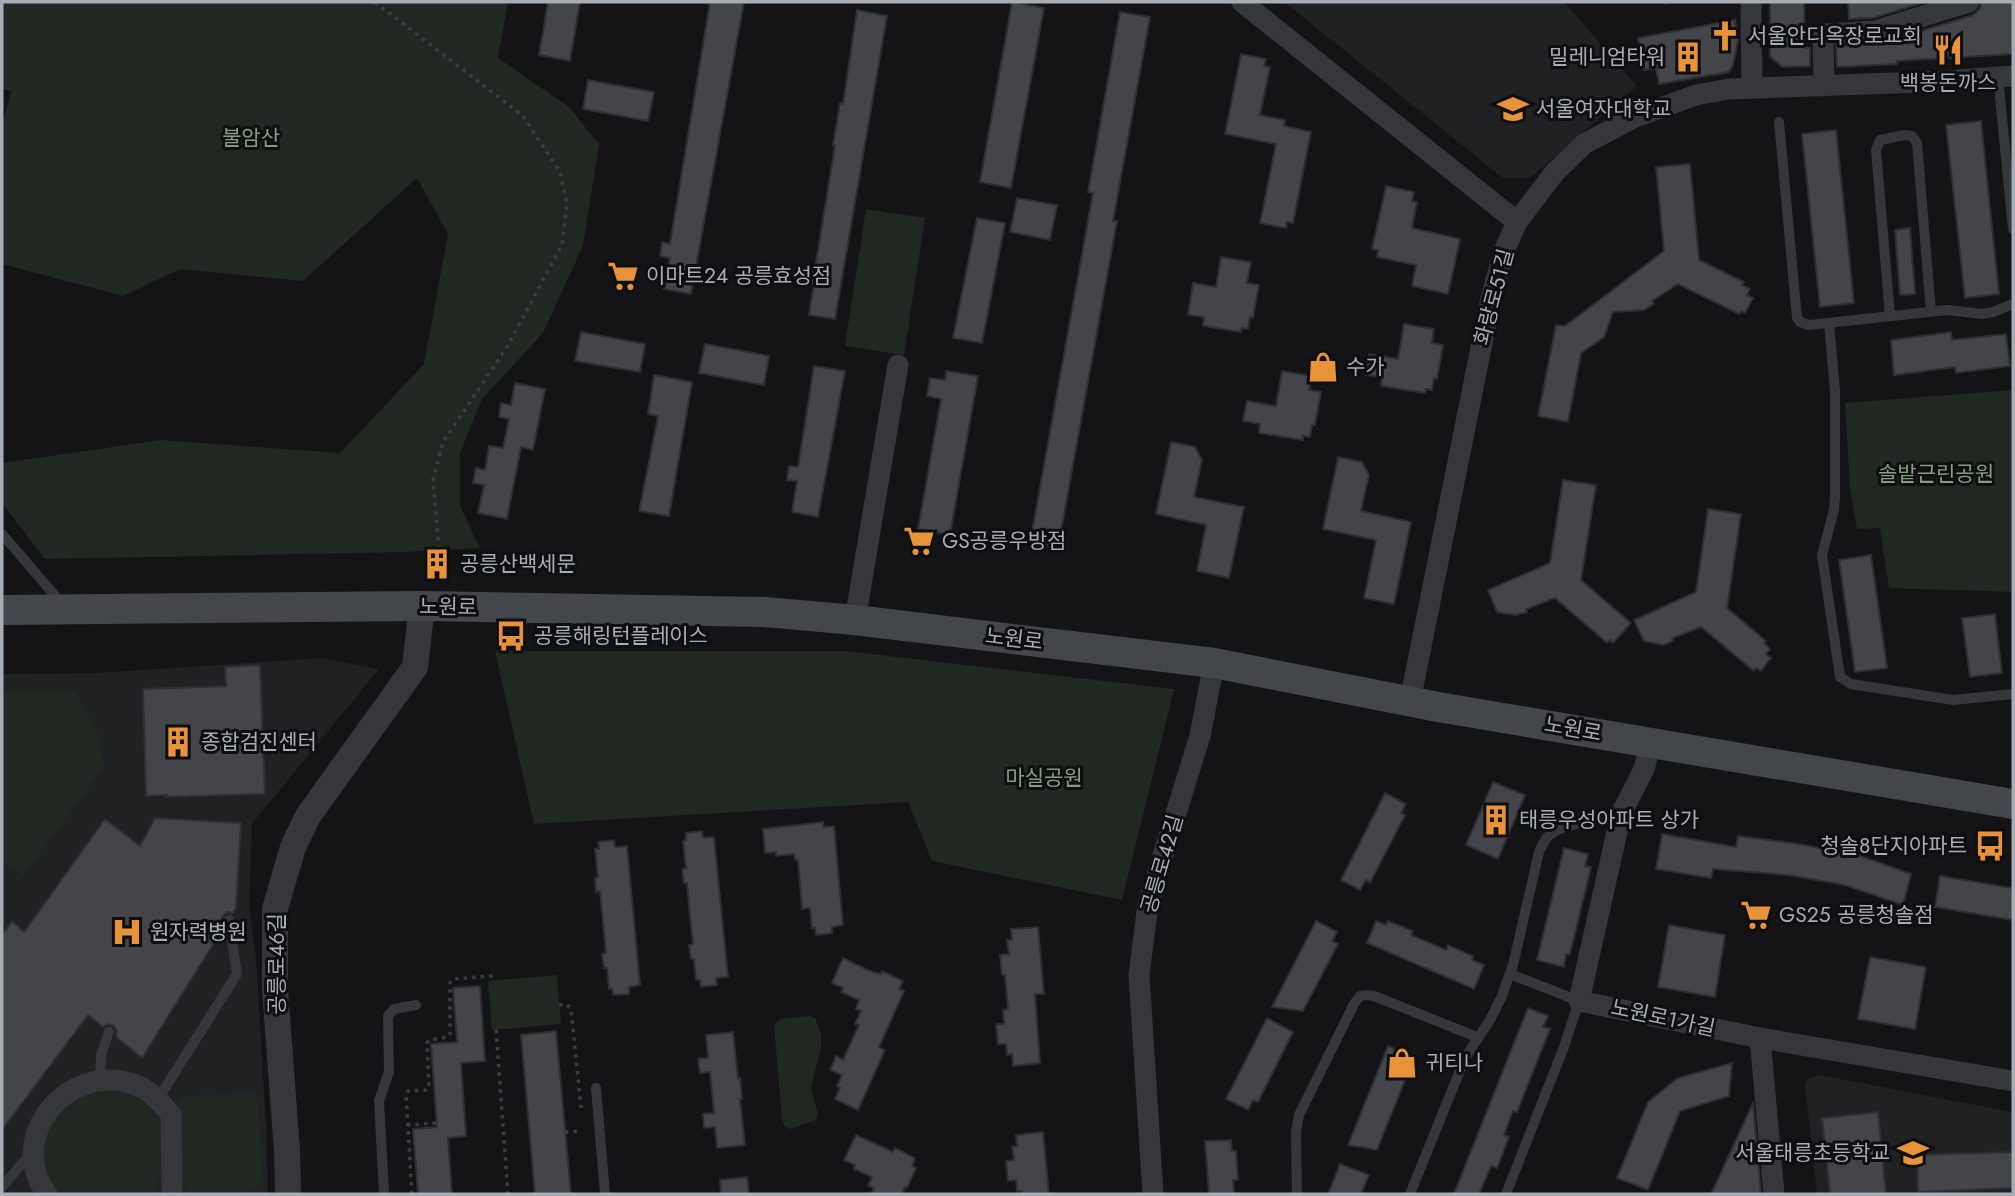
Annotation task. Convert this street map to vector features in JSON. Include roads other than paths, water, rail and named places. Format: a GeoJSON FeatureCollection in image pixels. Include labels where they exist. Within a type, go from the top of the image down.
{"type":"FeatureCollection","features":[{"type":"Feature","properties":{"kind":"main road","name":"노원로"},"geometry":{"type":"LineString","coordinates":[[2,610],[422,606],[765,612],[855,620],[1214,663],[1410,701],[2013,804]]}},
{"type":"Feature","properties":{"kind":"street"},"geometry":{"type":"LineString","coordinates":[[1242,2],[1517,222]]}},
{"type":"Feature","properties":{"kind":"street"},"geometry":{"type":"LineString","coordinates":[[1751,2],[1752,87]]}},
{"type":"Feature","properties":{"kind":"street"},"geometry":{"type":"LineString","coordinates":[[1824,85],[1825,34],[1875,31],[1969,2]]}},
{"type":"Feature","properties":{"kind":"street","name":"화랑로51길"},"geometry":{"type":"LineString","coordinates":[[1410,701],[1491,298],[1504,251],[1517,222],[1555,172],[1584,144],[1633,118],[1696,95],[1752,87],[2006,77]]}},
{"type":"Feature","properties":{"kind":"street"},"geometry":{"type":"LineString","coordinates":[[855,620],[898,365]]}},
{"type":"Feature","properties":{"kind":"street","name":"공릉로46길"},"geometry":{"type":"LineString","coordinates":[[288,1194],[275,989],[275,909],[293,847],[308,816],[415,667],[422,606]]}},
{"type":"Feature","properties":{"kind":"street","name":"공릉로42길"},"geometry":{"type":"LineString","coordinates":[[1153,1194],[1139,975],[1148,904],[1200,736],[1214,663]]}},
{"type":"Feature","properties":{"kind":"street"},"geometry":{"type":"LineString","coordinates":[[1579,1001],[1621,814],[1644,769],[1651,742]]}},
{"type":"Feature","properties":{"kind":"street","name":"노원로1가길"},"geometry":{"type":"LineString","coordinates":[[1579,1001],[1760,1038],[2013,1081]]}},
{"type":"Feature","properties":{"kind":"street"},"geometry":{"type":"LineString","coordinates":[[1760,1038],[1774,1194]]}},
{"type":"Feature","properties":{"kind":"street"},"geometry":{"type":"LineString","coordinates":[[47,1194],[36,1170],[34,1150],[38,1130],[49,1109],[66,1092],[88,1082],[111,1079],[135,1084],[158,1099],[171,1114],[172,1194]]}},
{"type":"Feature","properties":{"kind":"lane"},"geometry":{"type":"LineString","coordinates":[[2006,77],[2013,229]]}},
{"type":"Feature","properties":{"kind":"lane"},"geometry":{"type":"LineString","coordinates":[[1779,122],[1797,318],[1804,324],[1947,310],[1982,314],[2013,304]]}},
{"type":"Feature","properties":{"kind":"lane"},"geometry":{"type":"LineString","coordinates":[[1890,316],[1876,150],[1880,140],[1904,135],[1912,136],[1917,143],[1931,312]]}},
{"type":"Feature","properties":{"kind":"lane"},"geometry":{"type":"LineString","coordinates":[[1829,323],[1835,391],[1835,497],[1822,555],[1840,677],[1851,684],[1941,699],[1966,700],[2013,694]]}},
{"type":"Feature","properties":{"kind":"lane"},"geometry":{"type":"LineString","coordinates":[[2,534],[67,610]]}},
{"type":"Feature","properties":{"kind":"lane"},"geometry":{"type":"LineString","coordinates":[[1410,1194],[1465,1058],[1494,1013],[1510,974],[1543,844],[1548,836],[1559,829],[1621,814]]}},
{"type":"Feature","properties":{"kind":"lane"},"geometry":{"type":"LineString","coordinates":[[158,1099],[237,974],[229,920]]}},
{"type":"Feature","properties":{"kind":"lane"},"geometry":{"type":"LineString","coordinates":[[1507,1194],[1579,1001],[1510,974]]}},
{"type":"Feature","properties":{"kind":"lane"},"geometry":{"type":"LineString","coordinates":[[1297,1194],[1296,1132],[1299,1115],[1360,996],[1374,996],[1477,1037]]}},
{"type":"Feature","properties":{"kind":"lane"},"geometry":{"type":"LineString","coordinates":[[384,1194],[379,1101],[388,1072],[388,1016],[394,1009],[416,1005]]}},
{"type":"Feature","properties":{"kind":"lane"},"geometry":{"type":"LineString","coordinates":[[100,1080],[101,1055],[109,1032]]}},
{"type":"Feature","properties":{"kind":"lane"},"geometry":{"type":"LineString","coordinates":[[596,1088],[605,1194]]}},
{"type":"Feature","properties":{"kind":"lane"},"geometry":{"type":"LineString","coordinates":[[2,1187],[34,1150]]}},
{"type":"Feature","properties":{"kind":"place","name":"서울안디옥장로교회"},"geometry":{"type":"Point","coordinates":[1725,36]}},
{"type":"Feature","properties":{"kind":"place","name":"백봉돈까스"},"geometry":{"type":"Point","coordinates":[1948,50]}},
{"type":"Feature","properties":{"kind":"place","name":"밀레니엄타워"},"geometry":{"type":"Point","coordinates":[1688,57]}},
{"type":"Feature","properties":{"kind":"place","name":"서울여자대학교"},"geometry":{"type":"Point","coordinates":[1513,109]}},
{"type":"Feature","properties":{"kind":"place","name":"이마트24 공릉효성점"},"geometry":{"type":"Point","coordinates":[623,276]}},
{"type":"Feature","properties":{"kind":"place","name":"수가"},"geometry":{"type":"Point","coordinates":[1323,367]}},
{"type":"Feature","properties":{"kind":"place","name":"GS공릉우방점"},"geometry":{"type":"Point","coordinates":[919,541]}},
{"type":"Feature","properties":{"kind":"place","name":"공릉산백세문"},"geometry":{"type":"Point","coordinates":[437,564]}},
{"type":"Feature","properties":{"kind":"place","name":"공릉해링턴플레이스"},"geometry":{"type":"Point","coordinates":[511,636]}},
{"type":"Feature","properties":{"kind":"place","name":"종합검진센터"},"geometry":{"type":"Point","coordinates":[178,742]}},
{"type":"Feature","properties":{"kind":"place","name":"태릉우성아파트 상가"},"geometry":{"type":"Point","coordinates":[1496,820]}},
{"type":"Feature","properties":{"kind":"place","name":"청솔8단지아파트"},"geometry":{"type":"Point","coordinates":[1990,846]}},
{"type":"Feature","properties":{"kind":"place","name":"GS25 공릉청솔점"},"geometry":{"type":"Point","coordinates":[1756,915]}},
{"type":"Feature","properties":{"kind":"place","name":"원자력병원"},"geometry":{"type":"Point","coordinates":[127,932]}},
{"type":"Feature","properties":{"kind":"place","name":"귀티나"},"geometry":{"type":"Point","coordinates":[1402,1063]}},
{"type":"Feature","properties":{"kind":"place","name":"서울태릉초등학교"},"geometry":{"type":"Point","coordinates":[1913,1153]}},
{"type":"Feature","properties":{"kind":"park label","name":"불암산"},"geometry":{"type":"Point","coordinates":[251,138]}},
{"type":"Feature","properties":{"kind":"park label","name":"솔밭근린공원"},"geometry":{"type":"Point","coordinates":[1936,474]}},
{"type":"Feature","properties":{"kind":"park label","name":"마실공원"},"geometry":{"type":"Point","coordinates":[1044,778]}}]}
